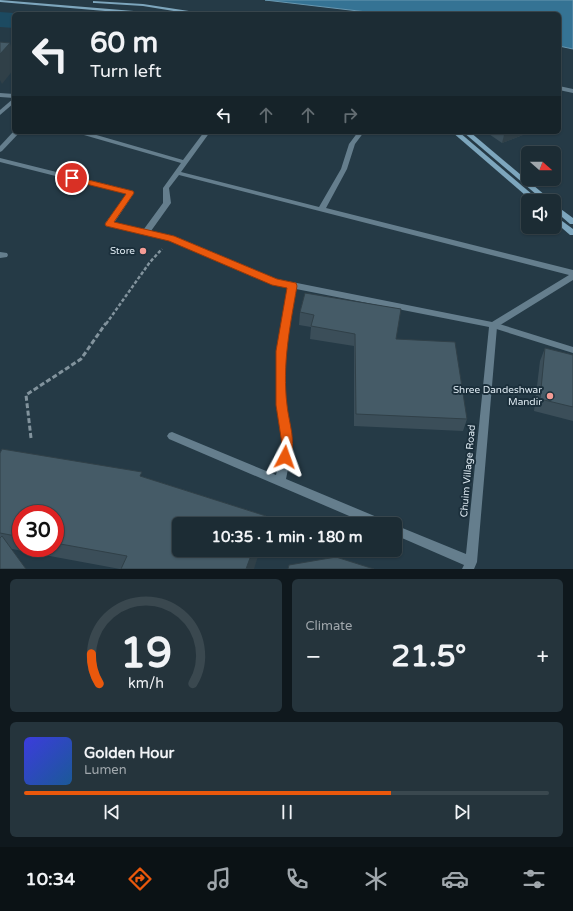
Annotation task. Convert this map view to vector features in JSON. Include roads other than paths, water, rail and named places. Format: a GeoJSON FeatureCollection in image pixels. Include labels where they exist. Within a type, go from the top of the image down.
{"type":"FeatureCollection","features":[{"type":"Feature","properties":{"kind":"main road"},"geometry":{"type":"LineString","coordinates":[[1,1],[145,12]]}},
{"type":"Feature","properties":{"kind":"main road"},"geometry":{"type":"LineString","coordinates":[[92,2],[143,5],[189,12]]}},
{"type":"Feature","properties":{"kind":"main road"},"geometry":{"type":"LineString","coordinates":[[138,11],[143,5]]}},
{"type":"Feature","properties":{"kind":"main road"},"geometry":{"type":"LineString","coordinates":[[457,134],[528,194]]}},
{"type":"Feature","properties":{"kind":"main road"},"geometry":{"type":"LineString","coordinates":[[468,134],[540,194]]}},
{"type":"Feature","properties":{"kind":"main road"},"geometry":{"type":"LineString","coordinates":[[561,212],[573,222]]}},
{"type":"Feature","properties":{"kind":"main road"},"geometry":{"type":"LineString","coordinates":[[561,223],[573,233]]}},
{"type":"Feature","properties":{"kind":"street"},"geometry":{"type":"LineString","coordinates":[[561,88],[573,91]]}},
{"type":"Feature","properties":{"kind":"street"},"geometry":{"type":"LineString","coordinates":[[0,95],[12,96]]}},
{"type":"Feature","properties":{"kind":"street"},"geometry":{"type":"LineString","coordinates":[[0,113],[12,102]]}},
{"type":"Feature","properties":{"kind":"street"},"geometry":{"type":"LineString","coordinates":[[0,150],[15,134]]}},
{"type":"Feature","properties":{"kind":"street"},"geometry":{"type":"LineString","coordinates":[[86,134],[185,162]]}},
{"type":"Feature","properties":{"kind":"street"},"geometry":{"type":"LineString","coordinates":[[146,232],[167,203],[166,188],[206,134]]}},
{"type":"Feature","properties":{"kind":"street"},"geometry":{"type":"LineString","coordinates":[[321,210],[344,169],[352,144],[360,134]]}},
{"type":"Feature","properties":{"kind":"street"},"geometry":{"type":"LineString","coordinates":[[0,160],[130,193],[109,224],[171,238],[275,282],[493,325],[573,350]]}},
{"type":"Feature","properties":{"kind":"street"},"geometry":{"type":"LineString","coordinates":[[177,173],[573,274]]}},
{"type":"Feature","properties":{"kind":"street"},"geometry":{"type":"LineString","coordinates":[[493,325],[573,274]]}},
{"type":"Feature","properties":{"kind":"street"},"geometry":{"type":"LineString","coordinates":[[280,482],[288,444],[281,405],[280,351],[292,286]]}},
{"type":"Feature","properties":{"kind":"street","name":"Chuim Village Road"},"geometry":{"type":"LineString","coordinates":[[470,566],[493,325]]}},
{"type":"Feature","properties":{"kind":"street"},"geometry":{"type":"LineString","coordinates":[[172,436],[363,517]]}},
{"type":"Feature","properties":{"kind":"street"},"geometry":{"type":"LineString","coordinates":[[402,533],[470,566]]}},
{"type":"Feature","properties":{"kind":"place","name":"Store"},"geometry":{"type":"Point","coordinates":[143,251]}},
{"type":"Feature","properties":{"kind":"place","name":"Shree Dandeshwar Mandir"},"geometry":{"type":"Point","coordinates":[550,396]}}]}
